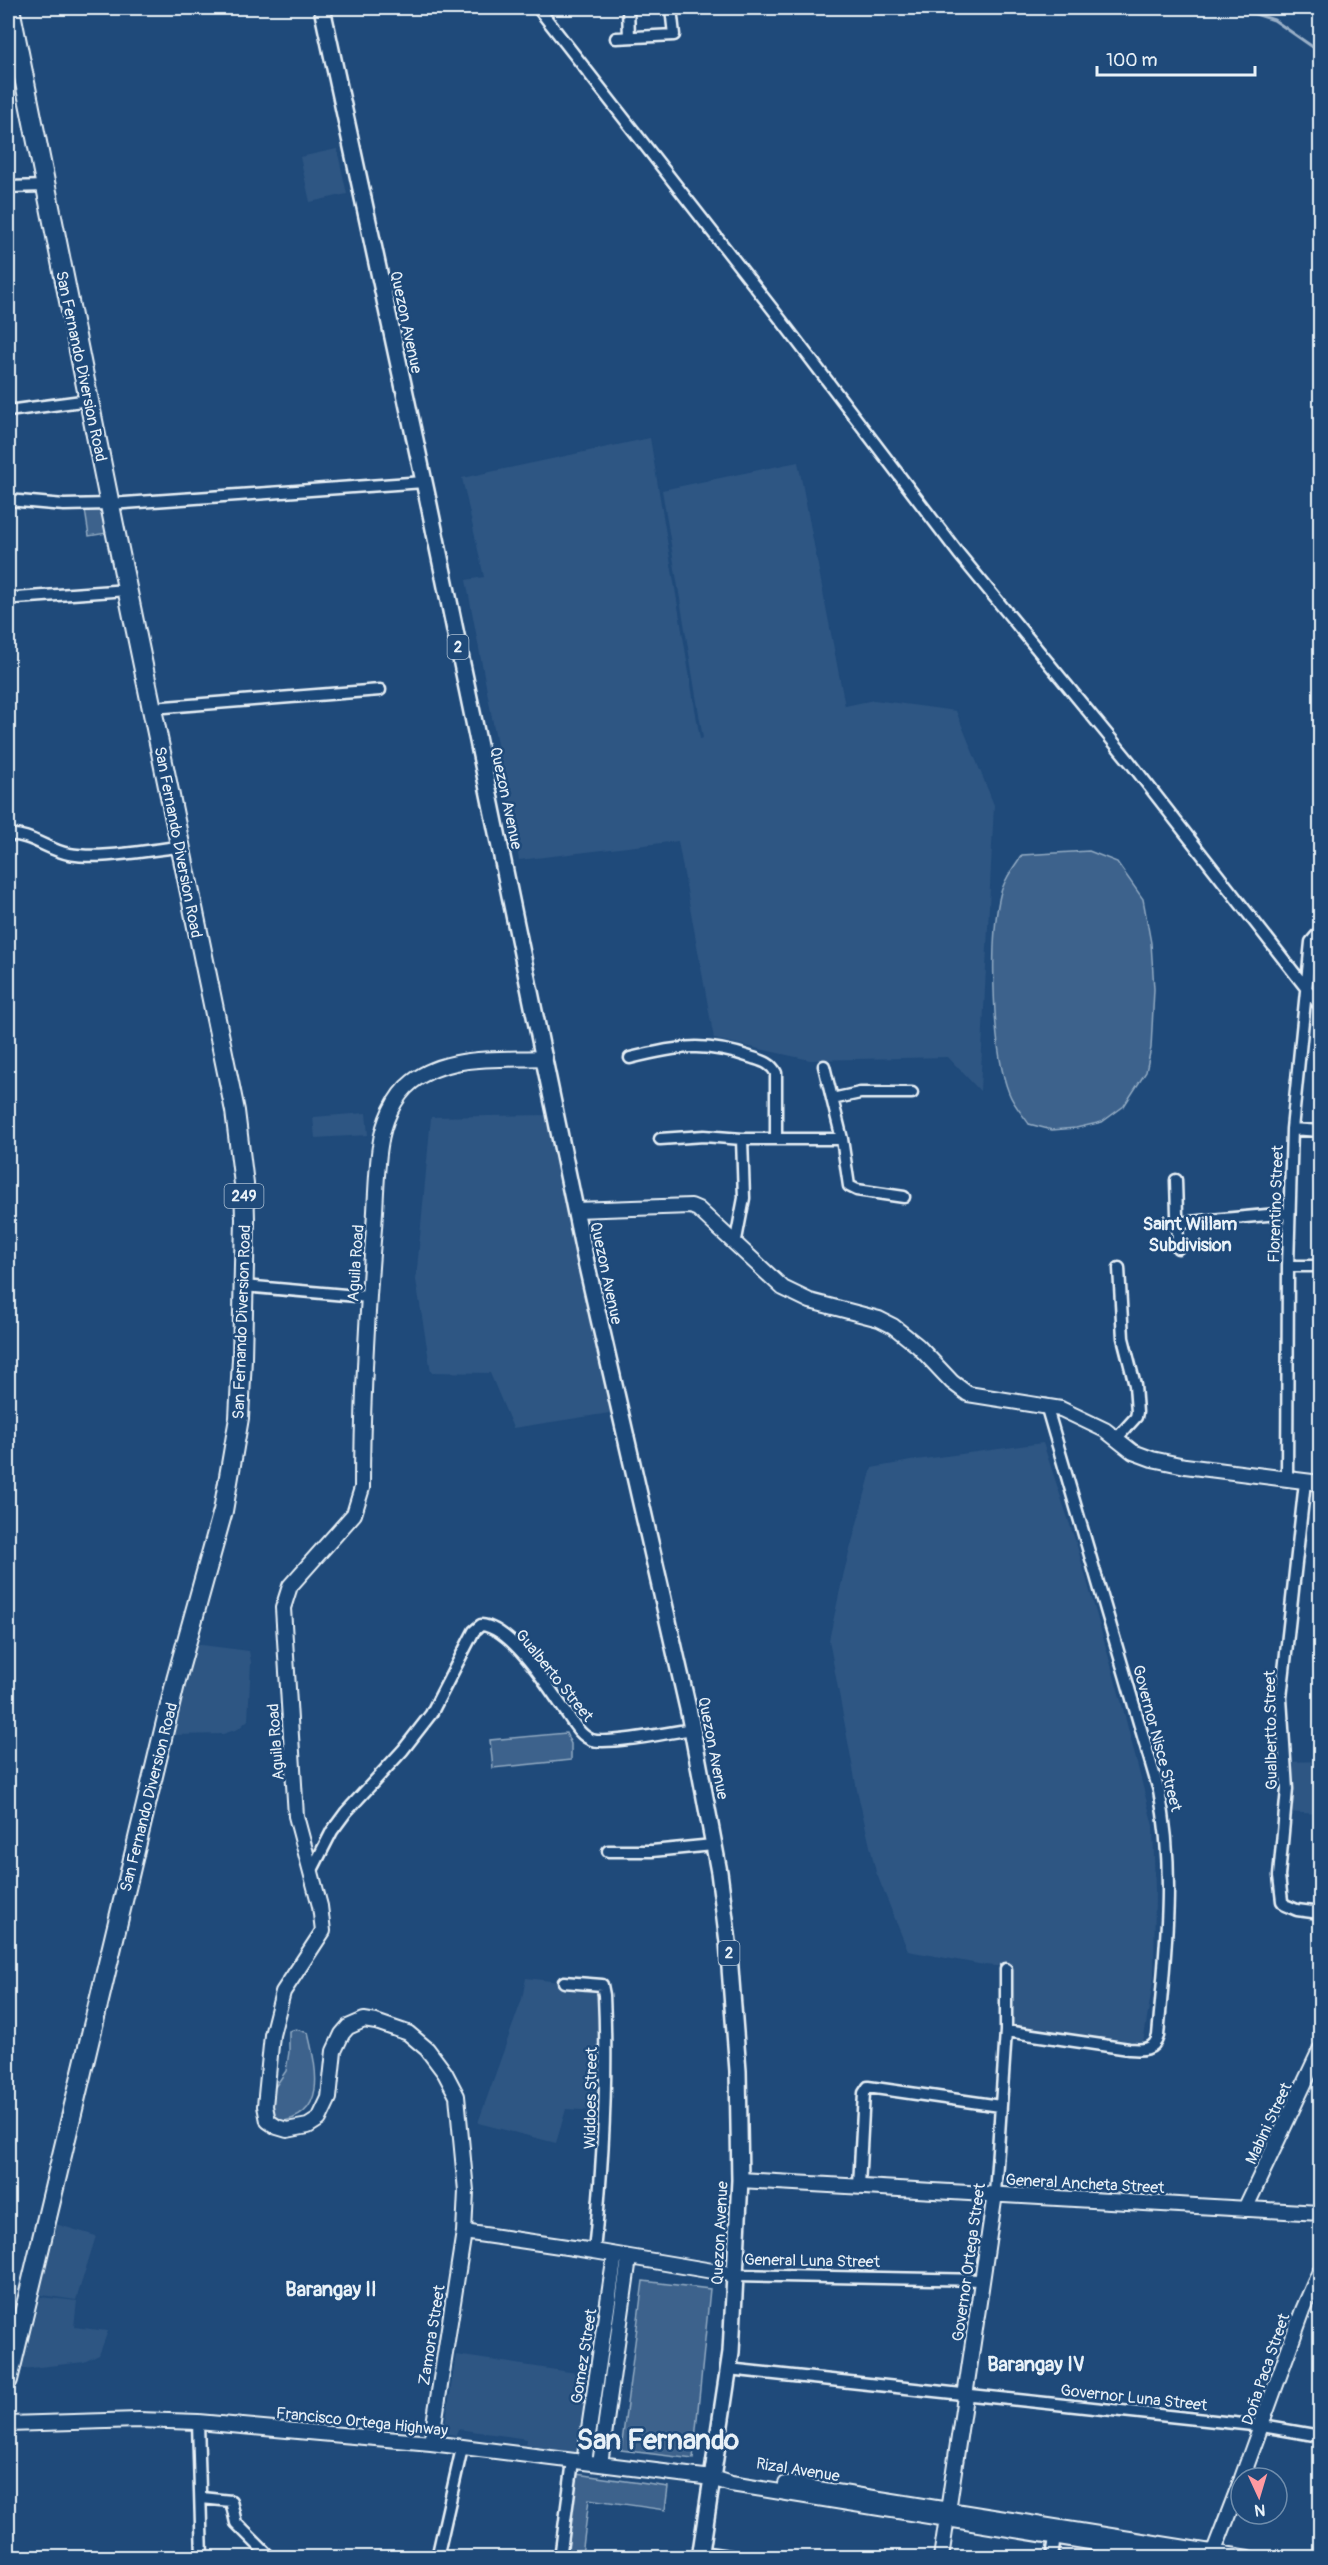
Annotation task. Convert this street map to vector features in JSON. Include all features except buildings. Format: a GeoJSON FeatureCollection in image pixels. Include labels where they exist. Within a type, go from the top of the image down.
{"type":"FeatureCollection","features":[{"type":"Feature","properties":{"kind":"highway","name":"San Fernando Diversion Road"},"geometry":{"type":"LineString","coordinates":[[8,2380],[10,2360],[176,1680],[223,1511],[239,1418],[245,1219],[240,1144],[90,400],[11,27],[10,8]]}},
{"type":"Feature","properties":{"kind":"main road","name":"Quezon Avenue"},"geometry":{"type":"LineString","coordinates":[[321,8],[424,482],[575,1210],[692,1729],[728,1942],[738,2071],[740,2180],[736,2276],[728,2369],[700,2555]]}},
{"type":"Feature","properties":{"kind":"street"},"geometry":{"type":"LineString","coordinates":[[538,8],[781,320],[959,554],[1122,753],[1320,1006]]}},
{"type":"Feature","properties":{"kind":"street"},"geometry":{"type":"LineString","coordinates":[[628,8],[629,37]]}},
{"type":"Feature","properties":{"kind":"street"},"geometry":{"type":"LineString","coordinates":[[615,38],[664,40],[674,35],[671,8]]}},
{"type":"Feature","properties":{"kind":"street"},"geometry":{"type":"LineString","coordinates":[[8,187],[46,186]]}},
{"type":"Feature","properties":{"kind":"street"},"geometry":{"type":"LineString","coordinates":[[8,411],[90,400]]}},
{"type":"Feature","properties":{"kind":"street"},"geometry":{"type":"LineString","coordinates":[[8,500],[64,505],[110,504],[424,482]]}},
{"type":"Feature","properties":{"kind":"street"},"geometry":{"type":"LineString","coordinates":[[16,598],[127,590]]}},
{"type":"Feature","properties":{"kind":"street"},"geometry":{"type":"LineString","coordinates":[[152,708],[380,690]]}},
{"type":"Feature","properties":{"kind":"street"},"geometry":{"type":"LineString","coordinates":[[8,836],[23,836],[60,852],[78,855],[180,847]]}},
{"type":"Feature","properties":{"kind":"street","name":"Florentino Street"},"geometry":{"type":"LineString","coordinates":[[1287,1480],[1287,1266],[1292,1129],[1311,942],[1320,934]]}},
{"type":"Feature","properties":{"kind":"street"},"geometry":{"type":"LineString","coordinates":[[630,1058],[690,1046],[727,1049],[769,1064],[776,1072],[776,1139]]}},
{"type":"Feature","properties":{"kind":"street","name":"Aguila Road"},"geometry":{"type":"LineString","coordinates":[[464,2232],[466,2191],[457,2097],[445,2073],[427,2049],[408,2033],[369,2021],[357,2022],[348,2026],[334,2051],[329,2098],[319,2119],[308,2126],[287,2130],[268,2121],[264,2092],[276,2016],[284,1992],[323,1931],[320,1906],[296,1816],[284,1608],[290,1586],[344,1528],[359,1503],[362,1488],[368,1297],[380,1144],[390,1112],[403,1091],[426,1073],[449,1065],[545,1058]]}},
{"type":"Feature","properties":{"kind":"street"},"geometry":{"type":"LineString","coordinates":[[824,1066],[842,1139],[850,1188],[904,1197]]}},
{"type":"Feature","properties":{"kind":"street"},"geometry":{"type":"LineString","coordinates":[[832,1099],[860,1093],[912,1093]]}},
{"type":"Feature","properties":{"kind":"street"},"geometry":{"type":"LineString","coordinates":[[1292,1129],[1320,1131]]}},
{"type":"Feature","properties":{"kind":"street"},"geometry":{"type":"LineString","coordinates":[[660,1139],[718,1136],[742,1139],[842,1139]]}},
{"type":"Feature","properties":{"kind":"street"},"geometry":{"type":"LineString","coordinates":[[735,1245],[744,1198],[742,1139]]}},
{"type":"Feature","properties":{"kind":"street"},"geometry":{"type":"LineString","coordinates":[[1176,1180],[1178,1248]]}},
{"type":"Feature","properties":{"kind":"street"},"geometry":{"type":"LineString","coordinates":[[575,1210],[691,1206],[698,1209],[783,1288],[810,1301],[879,1319],[893,1326],[918,1346],[952,1382],[968,1394],[1061,1408],[1117,1438],[1133,1452],[1152,1459],[1185,1466],[1320,1484]]}},
{"type":"Feature","properties":{"kind":"street"},"geometry":{"type":"LineString","coordinates":[[1178,1223],[1288,1214]]}},
{"type":"Feature","properties":{"kind":"street"},"geometry":{"type":"LineString","coordinates":[[1287,1266],[1320,1266]]}},
{"type":"Feature","properties":{"kind":"street"},"geometry":{"type":"LineString","coordinates":[[1117,1438],[1136,1417],[1137,1412],[1135,1385],[1124,1338],[1119,1268]]}},
{"type":"Feature","properties":{"kind":"street"},"geometry":{"type":"LineString","coordinates":[[243,1286],[368,1297]]}},
{"type":"Feature","properties":{"kind":"street","name":"Governor Nisce Street"},"geometry":{"type":"LineString","coordinates":[[1006,2031],[1129,2049],[1147,2049],[1156,2043],[1158,2036],[1164,1961],[1170,1867],[1167,1828],[1159,1791],[1046,1405]]}},
{"type":"Feature","properties":{"kind":"street","name":"Gualbertto Street"},"geometry":{"type":"LineString","coordinates":[[1305,1482],[1281,1698],[1287,1789],[1279,1876],[1282,1901],[1285,1905],[1297,1910],[1320,1913]]}},
{"type":"Feature","properties":{"kind":"street","name":"Gualberto Street"},"geometry":{"type":"LineString","coordinates":[[311,1872],[332,1831],[346,1812],[403,1750],[431,1714],[474,1631],[481,1625],[490,1626],[501,1632],[540,1675],[581,1733],[592,1741],[608,1741],[692,1729]]}},
{"type":"Feature","properties":{"kind":"street"},"geometry":{"type":"LineString","coordinates":[[608,1851],[652,1851],[713,1845]]}},
{"type":"Feature","properties":{"kind":"street","name":"Governor Ortega Street"},"geometry":{"type":"LineString","coordinates":[[941,2558],[995,2194],[1006,2031],[1006,1969]]}},
{"type":"Feature","properties":{"kind":"street","name":"Widdoes Street"},"geometry":{"type":"LineString","coordinates":[[564,1982],[602,1985],[604,1995],[606,2084],[603,2166],[594,2250]]}},
{"type":"Feature","properties":{"kind":"street","name":"Mabini Street"},"geometry":{"type":"LineString","coordinates":[[1245,2209],[1320,2050]]}},
{"type":"Feature","properties":{"kind":"street"},"geometry":{"type":"LineString","coordinates":[[859,2186],[864,2093],[868,2086],[1000,2106]]}},
{"type":"Feature","properties":{"kind":"street","name":"General Ancheta Street"},"geometry":{"type":"LineString","coordinates":[[740,2180],[1320,2213]]}},
{"type":"Feature","properties":{"kind":"street","name":"General Luna Street"},"geometry":{"type":"LineString","coordinates":[[464,2232],[594,2250],[736,2276],[983,2280]]}},
{"type":"Feature","properties":{"kind":"street","name":"Zamora Street"},"geometry":{"type":"LineString","coordinates":[[431,2443],[464,2232]]}},
{"type":"Feature","properties":{"kind":"street","name":"Gomez Street"},"geometry":{"type":"LineString","coordinates":[[578,2461],[615,2255]]}},
{"type":"Feature","properties":{"kind":"street","name":"Gomez Street"},"geometry":{"type":"LineString","coordinates":[[600,2464],[629,2258]]}},
{"type":"Feature","properties":{"kind":"street","name":"Doña Paca Street"},"geometry":{"type":"LineString","coordinates":[[1247,2466],[1303,2310],[1320,2271]]}},
{"type":"Feature","properties":{"kind":"street","name":"Governor Luna Street"},"geometry":{"type":"LineString","coordinates":[[728,2369],[1262,2426],[1320,2436]]}},
{"type":"Feature","properties":{"kind":"street","name":"Francisco Ortega Highway"},"geometry":{"type":"LineString","coordinates":[[8,2424],[139,2420],[198,2422],[431,2443],[712,2478]]}},
{"type":"Feature","properties":{"kind":"street"},"geometry":{"type":"LineString","coordinates":[[198,2422],[202,2558]]}},
{"type":"Feature","properties":{"kind":"street"},"geometry":{"type":"LineString","coordinates":[[437,2558],[462,2448]]}},
{"type":"Feature","properties":{"kind":"street"},"geometry":{"type":"LineString","coordinates":[[560,2558],[578,2461]]}},
{"type":"Feature","properties":{"kind":"street","name":"Rizal Avenue"},"geometry":{"type":"LineString","coordinates":[[712,2478],[732,2476],[949,2515],[1055,2537],[1188,2558]]}},
{"type":"Feature","properties":{"kind":"street"},"geometry":{"type":"LineString","coordinates":[[202,2498],[231,2501],[236,2523],[271,2558]]}},
{"type":"Feature","properties":{"kind":"street","name":"Doña Paca Street"},"geometry":{"type":"LineString","coordinates":[[1214,2551],[1229,2513]]}},
{"type":"Feature","properties":{"kind":"street","name":"Rizal Avenue"},"geometry":{"type":"LineString","coordinates":[[949,2515],[1214,2551],[1249,2558]]}},
{"type":"Feature","properties":{"kind":"street"},"geometry":{"type":"LineString","coordinates":[[1052,2558],[1055,2537]]}},
{"type":"Feature","properties":{"kind":"street"},"geometry":{"type":"LineString","coordinates":[[700,2555],[744,2558]]}},
{"type":"Feature","properties":{"kind":"shaded area"},"geometry":{"type":"Polygon","coordinates":[[[337,149],[347,194],[310,202],[300,157],[337,149]]]}},
{"type":"Feature","properties":{"kind":"shaded area"},"geometry":{"type":"Polygon","coordinates":[[[650,438],[700,739],[703,738],[662,490],[798,462],[845,706],[874,700],[956,711],[994,805],[980,1091],[948,1057],[810,1060],[714,1039],[678,841],[519,860],[466,580],[484,577],[462,478],[650,438]]]}},
{"type":"Feature","properties":{"kind":"shaded area"},"geometry":{"type":"Polygon","coordinates":[[[102,500],[107,533],[89,536],[84,503],[102,500]]]}},
{"type":"Feature","properties":{"kind":"shaded area"},"geometry":{"type":"Polygon","coordinates":[[[1089,851],[1117,862],[1143,899],[1151,943],[1154,989],[1151,1048],[1146,1072],[1124,1106],[1102,1122],[1076,1128],[1052,1130],[1029,1124],[1011,1097],[1003,1074],[994,997],[996,919],[1002,888],[1022,855],[1089,851]]]}},
{"type":"Feature","properties":{"kind":"shaded area"},"geometry":{"type":"Polygon","coordinates":[[[366,1113],[368,1135],[315,1138],[313,1117],[366,1113]]]}},
{"type":"Feature","properties":{"kind":"shaded area"},"geometry":{"type":"Polygon","coordinates":[[[548,1115],[616,1412],[513,1428],[490,1373],[431,1372],[416,1280],[431,1117],[548,1115]]]}},
{"type":"Feature","properties":{"kind":"shaded area"},"geometry":{"type":"Polygon","coordinates":[[[1043,1443],[1077,1546],[1120,1697],[1153,1826],[1154,1976],[1143,2043],[1007,2026],[1008,1967],[984,1965],[908,1951],[876,1872],[857,1790],[829,1640],[844,1572],[872,1468],[1043,1443]]]}},
{"type":"Feature","properties":{"kind":"shaded area"},"geometry":{"type":"Polygon","coordinates":[[[194,1644],[249,1651],[251,1662],[248,1720],[238,1729],[223,1734],[174,1735],[194,1644]]]}},
{"type":"Feature","properties":{"kind":"shaded area"},"geometry":{"type":"Polygon","coordinates":[[[566,1733],[571,1744],[571,1760],[493,1768],[490,1740],[566,1733]]]}},
{"type":"Feature","properties":{"kind":"shaded area"},"geometry":{"type":"Polygon","coordinates":[[[1320,1761],[1320,1814],[1285,1812],[1288,1762],[1320,1761]]]}},
{"type":"Feature","properties":{"kind":"shaded area"},"geometry":{"type":"Polygon","coordinates":[[[526,1978],[600,1987],[599,2111],[566,2109],[556,2143],[478,2123],[522,1999],[526,1978]]]}},
{"type":"Feature","properties":{"kind":"shaded area"},"geometry":{"type":"Polygon","coordinates":[[[296,2029],[308,2033],[314,2060],[315,2088],[312,2100],[305,2110],[294,2118],[278,2122],[272,2117],[271,2093],[286,2071],[289,2031],[296,2029]]]}},
{"type":"Feature","properties":{"kind":"shaded area"},"geometry":{"type":"Polygon","coordinates":[[[52,2223],[96,2236],[76,2300],[35,2294],[52,2223]]]}},
{"type":"Feature","properties":{"kind":"shaded area"},"geometry":{"type":"Polygon","coordinates":[[[643,2281],[710,2289],[693,2459],[621,2450],[643,2281]]]}},
{"type":"Feature","properties":{"kind":"shaded area"},"geometry":{"type":"Polygon","coordinates":[[[40,2297],[77,2301],[74,2327],[108,2331],[99,2355],[84,2362],[22,2369],[40,2297]]]}},
{"type":"Feature","properties":{"kind":"shaded area"},"geometry":{"type":"Polygon","coordinates":[[[456,2355],[590,2375],[578,2454],[526,2447],[527,2439],[458,2429],[456,2435],[444,2433],[456,2355]]]}},
{"type":"Feature","properties":{"kind":"shaded area"},"geometry":{"type":"Polygon","coordinates":[[[576,2474],[668,2487],[665,2510],[589,2499],[582,2555],[566,2553],[576,2474]]]}},
{"type":"Feature","properties":{"kind":"waterway"},"geometry":{"type":"LineString","coordinates":[[1237,8],[1274,20],[1320,52]]}},
{"type":"Feature","properties":{"kind":"district","name":"Saint Willam Subdivision"},"geometry":{"type":"Point","coordinates":[1190,1234]}},
{"type":"Feature","properties":{"kind":"district","name":"Barangay II"},"geometry":{"type":"Point","coordinates":[331,2289]}},
{"type":"Feature","properties":{"kind":"district","name":"Barangay IV"},"geometry":{"type":"Point","coordinates":[1036,2364]}},
{"type":"Feature","properties":{"kind":"district","name":"San Fernando"},"geometry":{"type":"Point","coordinates":[658,2439]}}]}
